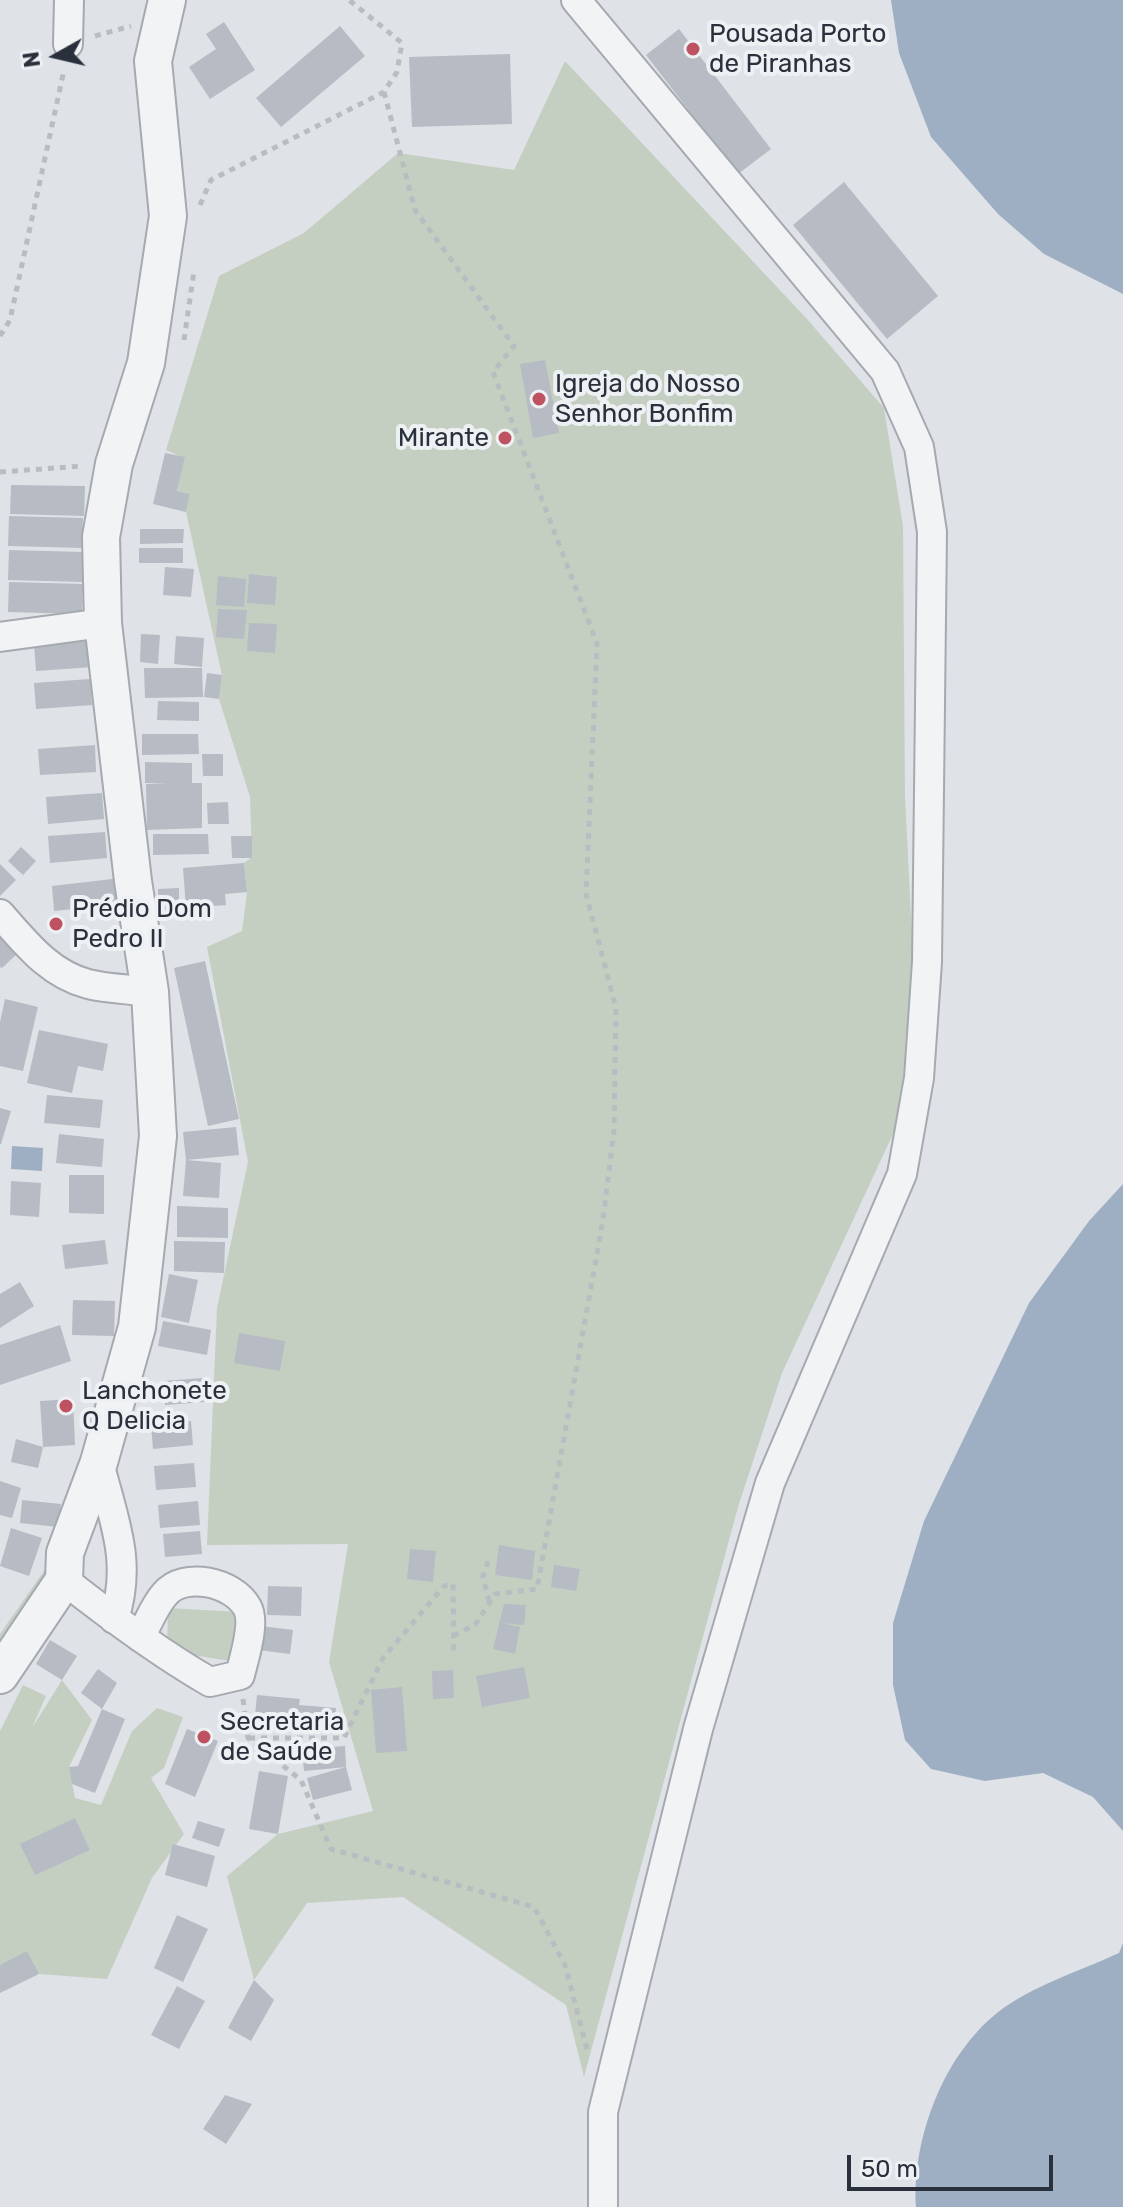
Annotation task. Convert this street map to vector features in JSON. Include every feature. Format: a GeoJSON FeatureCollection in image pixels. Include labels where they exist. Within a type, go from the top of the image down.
{"type":"FeatureCollection","features":[{"type":"Feature","properties":{"kind":"street"},"geometry":{"type":"LineString","coordinates":[[68,44],[69,0]]}},
{"type":"Feature","properties":{"kind":"street"},"geometry":{"type":"LineString","coordinates":[[0,1675],[58,1567],[99,1462],[137,1327],[158,1136],[150,992],[133,881],[103,623],[101,537],[114,464],[146,363],[168,216],[153,61],[167,0]]}},
{"type":"Feature","properties":{"kind":"street"},"geometry":{"type":"LineString","coordinates":[[576,0],[885,371],[919,447],[932,532],[927,962],[919,1078],[902,1174],[770,1483],[698,1729],[603,2112],[603,2207]]}},
{"type":"Feature","properties":{"kind":"street"},"geometry":{"type":"LineString","coordinates":[[0,637],[103,623]]}},
{"type":"Feature","properties":{"kind":"street"},"geometry":{"type":"LineString","coordinates":[[0,914],[39,958],[65,974],[87,984],[150,992]]}},
{"type":"Feature","properties":{"kind":"street"},"geometry":{"type":"LineString","coordinates":[[99,1462],[124,1564],[123,1591],[114,1619]]}},
{"type":"Feature","properties":{"kind":"street"},"geometry":{"type":"LineString","coordinates":[[58,1567],[114,1619],[140,1637],[210,1682],[240,1675],[249,1617],[247,1606],[230,1591],[197,1580],[181,1583],[165,1593],[140,1637]]}},
{"type":"Feature","properties":{"kind":"street"},"geometry":{"type":"LineString","coordinates":[[0,1634],[58,1567]]}},
{"type":"Feature","properties":{"kind":"path"},"geometry":{"type":"LineString","coordinates":[[199,218],[200,203],[211,180],[384,92],[397,72],[402,43],[352,1]]}},
{"type":"Feature","properties":{"kind":"path"},"geometry":{"type":"LineString","coordinates":[[0,336],[10,320],[68,44],[138,25]]}},
{"type":"Feature","properties":{"kind":"path"},"geometry":{"type":"LineString","coordinates":[[384,92],[415,210],[514,346],[493,372],[597,643],[586,894],[616,1008],[612,1145],[603,1220],[537,1589],[495,1594],[475,1625],[455,1635]]}},
{"type":"Feature","properties":{"kind":"path"},"geometry":{"type":"LineString","coordinates":[[182,349],[191,308],[195,263]]}},
{"type":"Feature","properties":{"kind":"path"},"geometry":{"type":"LineString","coordinates":[[0,472],[114,464]]}},
{"type":"Feature","properties":{"kind":"path"},"geometry":{"type":"LineString","coordinates":[[488,1561],[483,1577],[490,1602]]}},
{"type":"Feature","properties":{"kind":"path"},"geometry":{"type":"LineString","coordinates":[[248,1738],[344,1738],[383,1658],[444,1586],[453,1584],[454,1656]]}},
{"type":"Feature","properties":{"kind":"path"},"geometry":{"type":"LineString","coordinates":[[240,1675],[248,1738],[301,1780],[331,1849],[534,1907],[565,1965],[603,2112]]}},
{"type":"Feature","properties":{"kind":"green space"},"geometry":{"type":"Polygon","coordinates":[[[565,61],[807,319],[884,408],[903,526],[905,797],[919,1078],[782,1373],[738,1507],[584,2077],[566,2005],[403,1897],[307,1903],[254,1980],[227,1876],[278,1834],[373,1811],[329,1662],[348,1544],[207,1545],[217,1308],[248,1162],[207,947],[242,931],[247,892],[244,863],[252,857],[250,797],[219,699],[222,675],[186,512],[190,494],[177,491],[184,458],[166,450],[219,276],[304,233],[398,153],[514,170],[565,61]]]}},
{"type":"Feature","properties":{"kind":"green space"},"geometry":{"type":"Polygon","coordinates":[[[46,1568],[64,1580],[0,1675],[0,1634],[46,1568]]]}},
{"type":"Feature","properties":{"kind":"green space"},"geometry":{"type":"Polygon","coordinates":[[[168,1608],[240,1612],[236,1662],[167,1651],[168,1608]]]}},
{"type":"Feature","properties":{"kind":"green space"},"geometry":{"type":"Polygon","coordinates":[[[62,1680],[92,1720],[69,1767],[75,1798],[101,1805],[132,1731],[157,1708],[183,1717],[164,1768],[151,1778],[184,1834],[152,1878],[107,1979],[39,1974],[0,1965],[0,1731],[23,1685],[46,1696],[32,1728],[62,1680]]]}},
{"type":"Feature","properties":{"kind":"water"},"geometry":{"type":"Polygon","coordinates":[[[891,0],[1123,0],[1123,294],[1044,254],[998,214],[931,137],[899,53],[891,0]]]}},
{"type":"Feature","properties":{"kind":"water"},"geometry":{"type":"Polygon","coordinates":[[[12,1146],[43,1148],[42,1171],[11,1169],[12,1146]]]}},
{"type":"Feature","properties":{"kind":"water"},"geometry":{"type":"Polygon","coordinates":[[[1123,1184],[1123,1831],[1093,1797],[1043,1773],[985,1781],[931,1769],[905,1740],[893,1685],[893,1623],[924,1521],[1029,1303],[1089,1221],[1123,1184]]]}},
{"type":"Feature","properties":{"kind":"water"},"geometry":{"type":"Polygon","coordinates":[[[1123,1943],[1123,2207],[916,2207],[919,2154],[926,2127],[947,2075],[961,2052],[978,2031],[1010,2003],[1119,1953],[1123,1943]]]}},
{"type":"Feature","properties":{"kind":"building"},"geometry":{"type":"Polygon","coordinates":[[[224,22],[255,70],[210,99],[189,67],[216,49],[206,34],[224,22]]]}},
{"type":"Feature","properties":{"kind":"building"},"geometry":{"type":"Polygon","coordinates":[[[340,26],[365,56],[281,127],[256,98],[340,26]]]}},
{"type":"Feature","properties":{"kind":"building"},"geometry":{"type":"Polygon","coordinates":[[[679,29],[771,149],[738,174],[646,55],[679,29]]]}},
{"type":"Feature","properties":{"kind":"building"},"geometry":{"type":"Polygon","coordinates":[[[510,54],[512,124],[412,127],[409,57],[510,54]]]}},
{"type":"Feature","properties":{"kind":"building"},"geometry":{"type":"Polygon","coordinates":[[[844,182],[938,296],[887,339],[793,225],[844,182]]]}},
{"type":"Feature","properties":{"kind":"building","name":"Igreja do Nosso Senhor Bonfim"},"geometry":{"type":"Polygon","coordinates":[[[545,360],[559,433],[533,438],[520,364],[545,360]]]}},
{"type":"Feature","properties":{"kind":"building"},"geometry":{"type":"Polygon","coordinates":[[[165,453],[185,457],[177,491],[190,494],[186,512],[153,504],[165,453]]]}},
{"type":"Feature","properties":{"kind":"building"},"geometry":{"type":"Polygon","coordinates":[[[11,485],[85,486],[84,516],[10,514],[11,485]]]}},
{"type":"Feature","properties":{"kind":"building"},"geometry":{"type":"Polygon","coordinates":[[[9,516],[83,518],[82,548],[8,546],[9,516]]]}},
{"type":"Feature","properties":{"kind":"building"},"geometry":{"type":"Polygon","coordinates":[[[140,529],[184,529],[183,543],[140,544],[140,529]]]}},
{"type":"Feature","properties":{"kind":"building"},"geometry":{"type":"Polygon","coordinates":[[[139,548],[183,548],[183,563],[139,563],[139,548]]]}},
{"type":"Feature","properties":{"kind":"building"},"geometry":{"type":"Polygon","coordinates":[[[9,550],[83,552],[83,582],[8,580],[9,550]]]}},
{"type":"Feature","properties":{"kind":"building"},"geometry":{"type":"Polygon","coordinates":[[[165,567],[194,569],[191,597],[163,595],[165,567]]]}},
{"type":"Feature","properties":{"kind":"building"},"geometry":{"type":"Polygon","coordinates":[[[249,574],[277,577],[275,605],[247,603],[249,574]]]}},
{"type":"Feature","properties":{"kind":"building"},"geometry":{"type":"Polygon","coordinates":[[[218,576],[246,579],[244,607],[216,605],[218,576]]]}},
{"type":"Feature","properties":{"kind":"building"},"geometry":{"type":"Polygon","coordinates":[[[9,582],[83,584],[82,614],[8,612],[9,582]]]}},
{"type":"Feature","properties":{"kind":"building"},"geometry":{"type":"Polygon","coordinates":[[[218,609],[247,610],[244,639],[216,637],[218,609]]]}},
{"type":"Feature","properties":{"kind":"building"},"geometry":{"type":"Polygon","coordinates":[[[249,623],[277,624],[275,653],[247,651],[249,623]]]}},
{"type":"Feature","properties":{"kind":"building"},"geometry":{"type":"Polygon","coordinates":[[[141,634],[160,635],[158,664],[140,662],[141,634]]]}},
{"type":"Feature","properties":{"kind":"building"},"geometry":{"type":"Polygon","coordinates":[[[176,636],[204,638],[202,667],[174,664],[176,636]]]}},
{"type":"Feature","properties":{"kind":"building"},"geometry":{"type":"Polygon","coordinates":[[[90,641],[92,667],[36,671],[34,644],[90,641]]]}},
{"type":"Feature","properties":{"kind":"building"},"geometry":{"type":"Polygon","coordinates":[[[144,668],[202,668],[203,697],[145,698],[144,668]]]}},
{"type":"Feature","properties":{"kind":"building"},"geometry":{"type":"Polygon","coordinates":[[[207,673],[222,675],[219,699],[204,697],[207,673]]]}},
{"type":"Feature","properties":{"kind":"building"},"geometry":{"type":"Polygon","coordinates":[[[90,679],[92,705],[36,709],[34,683],[90,679]]]}},
{"type":"Feature","properties":{"kind":"building"},"geometry":{"type":"Polygon","coordinates":[[[158,701],[199,702],[199,721],[157,720],[158,701]]]}},
{"type":"Feature","properties":{"kind":"building"},"geometry":{"type":"Polygon","coordinates":[[[142,734],[198,734],[199,754],[142,755],[142,734]]]}},
{"type":"Feature","properties":{"kind":"building"},"geometry":{"type":"Polygon","coordinates":[[[95,745],[96,772],[40,775],[38,749],[95,745]]]}},
{"type":"Feature","properties":{"kind":"building"},"geometry":{"type":"Polygon","coordinates":[[[202,754],[223,754],[223,776],[203,776],[202,754]]]}},
{"type":"Feature","properties":{"kind":"building"},"geometry":{"type":"Polygon","coordinates":[[[145,762],[192,763],[192,783],[202,783],[202,828],[147,830],[146,784],[168,783],[145,783],[145,762]]]}},
{"type":"Feature","properties":{"kind":"building"},"geometry":{"type":"Polygon","coordinates":[[[102,793],[104,819],[48,824],[46,797],[102,793]]]}},
{"type":"Feature","properties":{"kind":"building"},"geometry":{"type":"Polygon","coordinates":[[[228,802],[229,824],[208,824],[207,803],[228,802]]]}},
{"type":"Feature","properties":{"kind":"building"},"geometry":{"type":"Polygon","coordinates":[[[105,832],[107,858],[50,863],[48,836],[105,832]]]}},
{"type":"Feature","properties":{"kind":"building"},"geometry":{"type":"Polygon","coordinates":[[[153,834],[208,834],[209,854],[153,855],[153,834]]]}},
{"type":"Feature","properties":{"kind":"building"},"geometry":{"type":"Polygon","coordinates":[[[231,836],[252,836],[252,858],[232,858],[231,836]]]}},
{"type":"Feature","properties":{"kind":"building"},"geometry":{"type":"Polygon","coordinates":[[[21,847],[36,861],[23,875],[8,861],[21,847]]]}},
{"type":"Feature","properties":{"kind":"building"},"geometry":{"type":"Polygon","coordinates":[[[244,863],[247,892],[225,894],[226,905],[186,908],[183,868],[244,863]]]}},
{"type":"Feature","properties":{"kind":"building"},"geometry":{"type":"Polygon","coordinates":[[[0,864],[16,880],[0,896],[0,864]]]}},
{"type":"Feature","properties":{"kind":"building"},"geometry":{"type":"Polygon","coordinates":[[[121,878],[124,904],[54,911],[52,886],[121,878]]]}},
{"type":"Feature","properties":{"kind":"building"},"geometry":{"type":"Polygon","coordinates":[[[179,888],[179,910],[158,911],[158,889],[179,888]]]}},
{"type":"Feature","properties":{"kind":"building"},"geometry":{"type":"Polygon","coordinates":[[[0,929],[20,951],[2,968],[0,967],[0,929]]]}},
{"type":"Feature","properties":{"kind":"building"},"geometry":{"type":"Polygon","coordinates":[[[205,961],[239,1119],[208,1126],[174,968],[205,961]]]}},
{"type":"Feature","properties":{"kind":"building"},"geometry":{"type":"Polygon","coordinates":[[[5,999],[38,1007],[23,1071],[0,1066],[0,1022],[5,999]]]}},
{"type":"Feature","properties":{"kind":"building"},"geometry":{"type":"Polygon","coordinates":[[[39,1030],[108,1044],[103,1071],[78,1066],[72,1093],[27,1083],[39,1030]]]}},
{"type":"Feature","properties":{"kind":"building"},"geometry":{"type":"Polygon","coordinates":[[[47,1095],[103,1100],[100,1128],[44,1123],[47,1095]]]}},
{"type":"Feature","properties":{"kind":"building"},"geometry":{"type":"Polygon","coordinates":[[[0,1108],[11,1111],[1,1144],[0,1144],[0,1108]]]}},
{"type":"Feature","properties":{"kind":"building"},"geometry":{"type":"Polygon","coordinates":[[[236,1127],[239,1155],[186,1160],[183,1132],[236,1127]]]}},
{"type":"Feature","properties":{"kind":"building"},"geometry":{"type":"Polygon","coordinates":[[[59,1134],[104,1139],[102,1167],[56,1163],[59,1134]]]}},
{"type":"Feature","properties":{"kind":"building"},"geometry":{"type":"Polygon","coordinates":[[[186,1160],[221,1163],[219,1198],[183,1196],[186,1160]]]}},
{"type":"Feature","properties":{"kind":"building"},"geometry":{"type":"Polygon","coordinates":[[[69,1175],[104,1175],[104,1214],[69,1213],[69,1175]]]}},
{"type":"Feature","properties":{"kind":"building"},"geometry":{"type":"Polygon","coordinates":[[[11,1181],[41,1183],[39,1217],[10,1215],[11,1181]]]}},
{"type":"Feature","properties":{"kind":"building"},"geometry":{"type":"Polygon","coordinates":[[[177,1206],[228,1208],[228,1238],[177,1237],[177,1206]]]}},
{"type":"Feature","properties":{"kind":"building"},"geometry":{"type":"Polygon","coordinates":[[[105,1240],[108,1264],[65,1269],[62,1245],[105,1240]]]}},
{"type":"Feature","properties":{"kind":"building"},"geometry":{"type":"Polygon","coordinates":[[[174,1241],[225,1242],[224,1273],[174,1271],[174,1241]]]}},
{"type":"Feature","properties":{"kind":"building"},"geometry":{"type":"Polygon","coordinates":[[[169,1274],[198,1280],[189,1323],[161,1317],[169,1274]]]}},
{"type":"Feature","properties":{"kind":"building"},"geometry":{"type":"Polygon","coordinates":[[[20,1282],[34,1306],[0,1328],[0,1294],[20,1282]]]}},
{"type":"Feature","properties":{"kind":"building"},"geometry":{"type":"Polygon","coordinates":[[[73,1300],[115,1301],[114,1336],[72,1335],[73,1300]]]}},
{"type":"Feature","properties":{"kind":"building"},"geometry":{"type":"Polygon","coordinates":[[[163,1321],[211,1330],[207,1355],[158,1346],[163,1321]]]}},
{"type":"Feature","properties":{"kind":"building"},"geometry":{"type":"Polygon","coordinates":[[[60,1325],[71,1361],[0,1385],[0,1345],[60,1325]]]}},
{"type":"Feature","properties":{"kind":"building"},"geometry":{"type":"Polygon","coordinates":[[[239,1333],[285,1341],[280,1371],[234,1363],[239,1333]]]}},
{"type":"Feature","properties":{"kind":"building"},"geometry":{"type":"Polygon","coordinates":[[[203,1378],[205,1402],[165,1405],[163,1381],[203,1378]]]}},
{"type":"Feature","properties":{"kind":"building"},"geometry":{"type":"Polygon","coordinates":[[[73,1399],[75,1445],[43,1447],[40,1401],[73,1399]]]}},
{"type":"Feature","properties":{"kind":"building"},"geometry":{"type":"Polygon","coordinates":[[[191,1421],[193,1445],[153,1449],[151,1425],[191,1421]]]}},
{"type":"Feature","properties":{"kind":"building"},"geometry":{"type":"Polygon","coordinates":[[[16,1439],[43,1447],[38,1468],[11,1462],[16,1439]]]}},
{"type":"Feature","properties":{"kind":"building"},"geometry":{"type":"Polygon","coordinates":[[[194,1463],[196,1487],[156,1490],[154,1466],[194,1463]]]}},
{"type":"Feature","properties":{"kind":"building"},"geometry":{"type":"Polygon","coordinates":[[[0,1481],[21,1488],[12,1518],[0,1515],[0,1481]]]}},
{"type":"Feature","properties":{"kind":"building"},"geometry":{"type":"Polygon","coordinates":[[[22,1500],[61,1504],[58,1527],[20,1523],[22,1500]]]}},
{"type":"Feature","properties":{"kind":"building"},"geometry":{"type":"Polygon","coordinates":[[[198,1501],[200,1525],[160,1528],[158,1505],[198,1501]]]}},
{"type":"Feature","properties":{"kind":"building"},"geometry":{"type":"Polygon","coordinates":[[[11,1528],[42,1538],[29,1576],[0,1566],[11,1528]]]}},
{"type":"Feature","properties":{"kind":"building"},"geometry":{"type":"Polygon","coordinates":[[[200,1531],[202,1554],[165,1557],[163,1534],[200,1531]]]}},
{"type":"Feature","properties":{"kind":"building"},"geometry":{"type":"Polygon","coordinates":[[[499,1545],[535,1551],[532,1580],[495,1575],[499,1545]]]}},
{"type":"Feature","properties":{"kind":"building"},"geometry":{"type":"Polygon","coordinates":[[[410,1549],[436,1551],[433,1582],[407,1579],[410,1549]]]}},
{"type":"Feature","properties":{"kind":"building"},"geometry":{"type":"Polygon","coordinates":[[[554,1565],[580,1569],[576,1591],[551,1587],[554,1565]]]}},
{"type":"Feature","properties":{"kind":"building"},"geometry":{"type":"Polygon","coordinates":[[[268,1586],[302,1587],[301,1616],[267,1615],[268,1586]]]}},
{"type":"Feature","properties":{"kind":"building"},"geometry":{"type":"Polygon","coordinates":[[[504,1604],[526,1605],[524,1625],[501,1623],[520,1627],[515,1654],[493,1649],[504,1604]]]}},
{"type":"Feature","properties":{"kind":"building"},"geometry":{"type":"Polygon","coordinates":[[[261,1626],[293,1630],[290,1654],[258,1650],[261,1626]]]}},
{"type":"Feature","properties":{"kind":"building"},"geometry":{"type":"Polygon","coordinates":[[[50,1640],[77,1656],[62,1680],[36,1664],[50,1640]]]}},
{"type":"Feature","properties":{"kind":"building"},"geometry":{"type":"Polygon","coordinates":[[[524,1667],[530,1698],[482,1707],[476,1676],[524,1667]]]}},
{"type":"Feature","properties":{"kind":"building"},"geometry":{"type":"Polygon","coordinates":[[[98,1669],[117,1683],[102,1709],[81,1693],[98,1669]]]}},
{"type":"Feature","properties":{"kind":"building"},"geometry":{"type":"Polygon","coordinates":[[[453,1670],[454,1698],[433,1699],[432,1671],[453,1670]]]}},
{"type":"Feature","properties":{"kind":"building"},"geometry":{"type":"Polygon","coordinates":[[[402,1687],[407,1751],[376,1753],[371,1690],[402,1687]]]}},
{"type":"Feature","properties":{"kind":"building"},"geometry":{"type":"Polygon","coordinates":[[[257,1695],[300,1699],[299,1705],[336,1708],[334,1733],[254,1725],[257,1695]]]}},
{"type":"Feature","properties":{"kind":"building"},"geometry":{"type":"Polygon","coordinates":[[[102,1709],[125,1719],[95,1793],[72,1784],[69,1767],[78,1766],[102,1709]]]}},
{"type":"Feature","properties":{"kind":"building"},"geometry":{"type":"Polygon","coordinates":[[[187,1729],[218,1741],[195,1797],[165,1784],[187,1729]]]}},
{"type":"Feature","properties":{"kind":"building"},"geometry":{"type":"Polygon","coordinates":[[[345,1746],[346,1767],[304,1771],[302,1749],[345,1746]]]}},
{"type":"Feature","properties":{"kind":"building"},"geometry":{"type":"Polygon","coordinates":[[[346,1767],[352,1790],[313,1800],[307,1778],[346,1767]]]}},
{"type":"Feature","properties":{"kind":"building"},"geometry":{"type":"Polygon","coordinates":[[[259,1771],[288,1776],[278,1834],[249,1829],[259,1771]]]}},
{"type":"Feature","properties":{"kind":"building"},"geometry":{"type":"Polygon","coordinates":[[[75,1818],[90,1850],[35,1875],[20,1844],[75,1818]]]}},
{"type":"Feature","properties":{"kind":"building"},"geometry":{"type":"Polygon","coordinates":[[[198,1821],[225,1829],[219,1847],[192,1838],[198,1821]]]}},
{"type":"Feature","properties":{"kind":"building"},"geometry":{"type":"Polygon","coordinates":[[[173,1844],[215,1856],[207,1887],[165,1875],[173,1844]]]}},
{"type":"Feature","properties":{"kind":"building"},"geometry":{"type":"Polygon","coordinates":[[[177,1915],[208,1929],[183,1982],[154,1968],[177,1915]]]}},
{"type":"Feature","properties":{"kind":"building"},"geometry":{"type":"Polygon","coordinates":[[[27,1951],[39,1974],[0,1993],[0,1965],[27,1951]]]}},
{"type":"Feature","properties":{"kind":"building"},"geometry":{"type":"Polygon","coordinates":[[[254,1980],[274,2000],[251,2041],[228,2028],[254,1980]]]}},
{"type":"Feature","properties":{"kind":"building"},"geometry":{"type":"Polygon","coordinates":[[[177,1986],[205,2001],[179,2049],[151,2035],[177,1986]]]}},
{"type":"Feature","properties":{"kind":"building"},"geometry":{"type":"Polygon","coordinates":[[[225,2095],[252,2104],[226,2144],[203,2129],[225,2095]]]}},
{"type":"Feature","properties":{"kind":"place","name":"Pousada Porto de Piranhas"},"geometry":{"type":"Point","coordinates":[693,49]}},
{"type":"Feature","properties":{"kind":"place","name":"Igreja do Nosso Senhor Bonfim"},"geometry":{"type":"Point","coordinates":[539,399]}},
{"type":"Feature","properties":{"kind":"place","name":"Mirante"},"geometry":{"type":"Point","coordinates":[505,438]}},
{"type":"Feature","properties":{"kind":"place","name":"Prédio Dom Pedro II"},"geometry":{"type":"Point","coordinates":[56,924]}},
{"type":"Feature","properties":{"kind":"place","name":"Lanchonete Q Delicia"},"geometry":{"type":"Point","coordinates":[66,1406]}},
{"type":"Feature","properties":{"kind":"place","name":"Secretaria de Saúde"},"geometry":{"type":"Point","coordinates":[204,1737]}}]}
